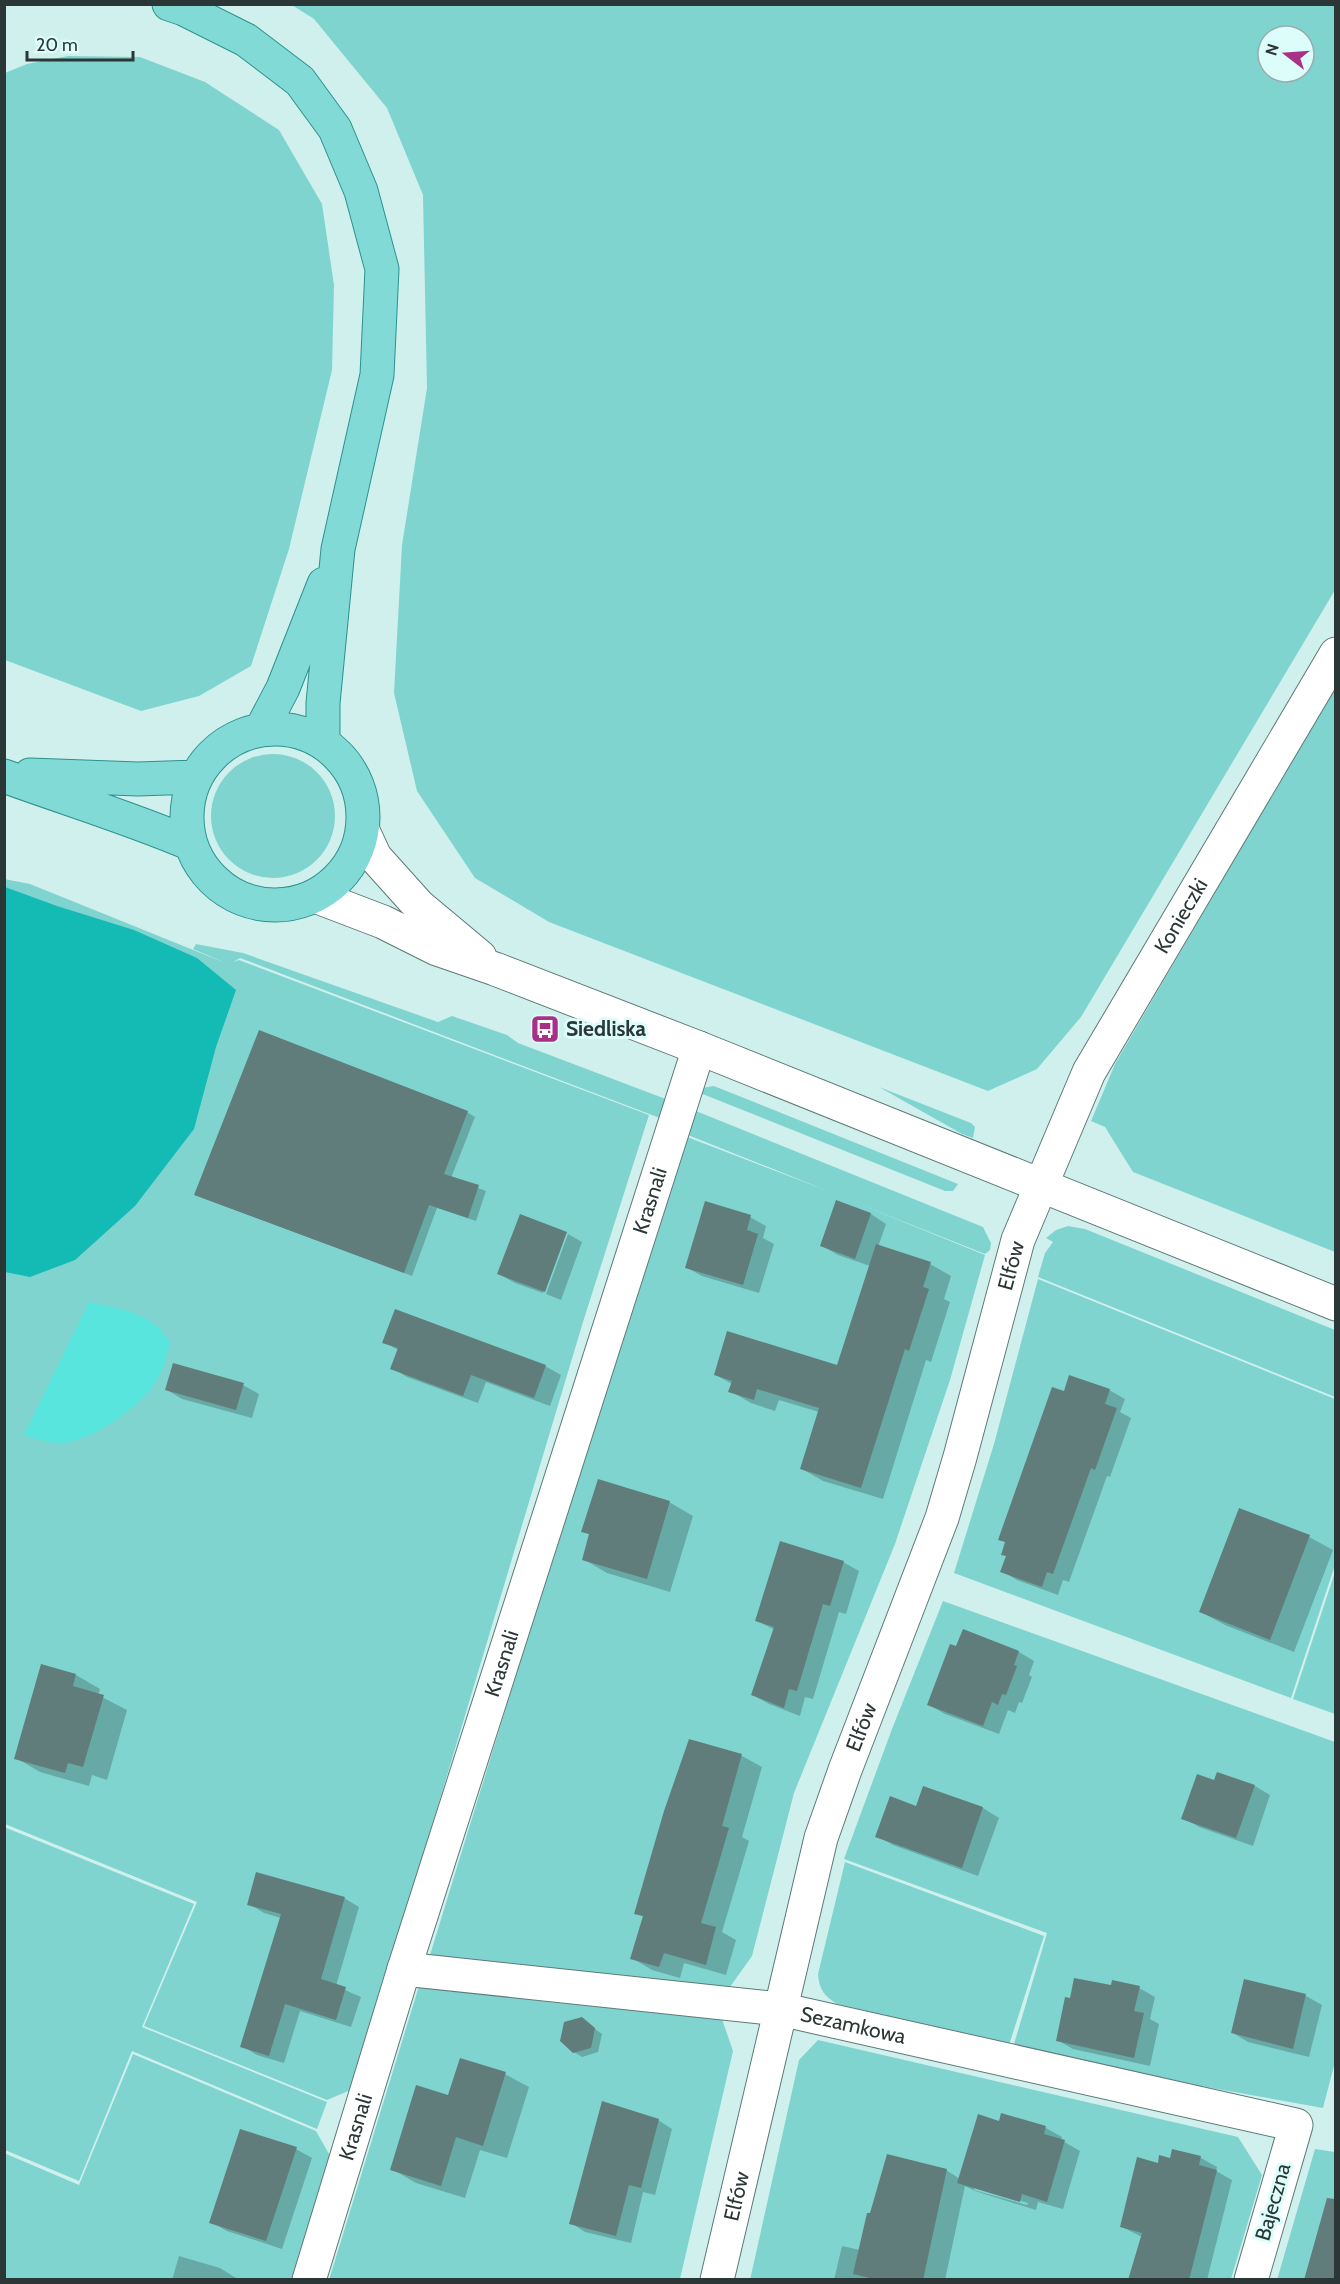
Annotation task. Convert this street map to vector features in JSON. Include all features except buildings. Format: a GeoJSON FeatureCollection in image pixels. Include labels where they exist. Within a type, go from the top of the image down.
{"type":"FeatureCollection","features":[{"type":"Feature","properties":{"kind":"main road"},"geometry":{"type":"LineString","coordinates":[[169,4],[184,9],[246,40],[300,81],[335,129],[361,191],[382,269],[377,375],[338,549],[323,703],[323,742]]}},
{"type":"Feature","properties":{"kind":"main road"},"geometry":{"type":"LineString","coordinates":[[261,730],[283,688],[338,549]]}},
{"type":"Feature","properties":{"kind":"main road"},"geometry":{"type":"LineString","coordinates":[[261,730],[291,730],[323,742],[338,754],[354,777],[362,804],[363,831],[354,858],[342,875],[315,896],[289,905],[262,905],[235,897],[213,880],[196,858],[191,844],[187,805],[196,777],[212,755],[234,738],[261,730]]}},
{"type":"Feature","properties":{"kind":"main road"},"geometry":{"type":"LineString","coordinates":[[4,775],[138,779],[196,777]]}},
{"type":"Feature","properties":{"kind":"main road"},"geometry":{"type":"LineString","coordinates":[[4,775],[69,800],[139,821],[191,844]]}},
{"type":"Feature","properties":{"kind":"street","name":"Konieczki"},"geometry":{"type":"LineString","coordinates":[[1041,1186],[1089,1072],[1335,654]]}},
{"type":"Feature","properties":{"kind":"street"},"geometry":{"type":"LineString","coordinates":[[363,831],[375,857],[419,906],[495,969]]}},
{"type":"Feature","properties":{"kind":"street"},"geometry":{"type":"LineString","coordinates":[[315,896],[373,918],[437,949],[699,1048],[1335,1304]]}},
{"type":"Feature","properties":{"kind":"street","name":"Krasnali"},"geometry":{"type":"LineString","coordinates":[[309,2280],[404,1969],[699,1048]]}},
{"type":"Feature","properties":{"kind":"street","name":"Elfów"},"geometry":{"type":"LineString","coordinates":[[717,2280],[821,1838],[942,1518],[1018,1240],[1041,1186]]}},
{"type":"Feature","properties":{"kind":"street","name":"Sezamkowa"},"geometry":{"type":"LineString","coordinates":[[404,1969],[780,2009],[1296,2124]]}},
{"type":"Feature","properties":{"kind":"street","name":"Bajeczna"},"geometry":{"type":"LineString","coordinates":[[1251,2280],[1296,2124]]}},
{"type":"Feature","properties":{"kind":"shaded area"},"geometry":{"type":"Polygon","coordinates":[[[292,5],[1335,5],[1335,590],[1081,1017],[1037,1069],[988,1091],[549,922],[475,878],[417,791],[394,693],[402,545],[427,388],[423,195],[387,108],[314,19],[292,5]]]}},
{"type":"Feature","properties":{"kind":"shaded area"},"geometry":{"type":"Polygon","coordinates":[[[68,56],[140,57],[205,82],[279,130],[322,204],[334,285],[332,370],[289,549],[251,666],[199,696],[141,711],[5,660],[5,73],[27,64],[68,56]]]}},
{"type":"Feature","properties":{"kind":"shaded area"},"geometry":{"type":"Polygon","coordinates":[[[1335,687],[1335,1252],[1133,1172],[1105,1127],[1091,1121],[1115,1064],[1335,687]]]}},
{"type":"Feature","properties":{"kind":"shaded area"},"geometry":{"type":"Polygon","coordinates":[[[273,754],[297,759],[308,764],[317,772],[325,781],[330,792],[335,816],[330,840],[325,851],[317,860],[308,868],[297,873],[273,878],[249,873],[238,868],[229,860],[221,851],[216,840],[211,816],[216,792],[221,781],[229,772],[238,764],[249,759],[273,754]]]}},
{"type":"Feature","properties":{"kind":"shaded area"},"geometry":{"type":"Polygon","coordinates":[[[4,879],[30,884],[228,964],[193,949],[196,944],[243,953],[438,1022],[452,1016],[507,1035],[518,1043],[671,1101],[665,1120],[240,958],[233,962],[239,960],[649,1115],[583,1322],[353,2089],[327,2100],[144,2026],[197,1902],[5,1824],[4,879]]]}},
{"type":"Feature","properties":{"kind":"shaded area"},"geometry":{"type":"Polygon","coordinates":[[[5,887],[134,930],[197,958],[236,990],[216,1047],[194,1129],[135,1206],[75,1260],[30,1277],[5,1272],[5,887]]]}},
{"type":"Feature","properties":{"kind":"shaded area"},"geometry":{"type":"Polygon","coordinates":[[[714,1086],[958,1184],[953,1191],[945,1191],[700,1093],[702,1088],[714,1086]]]}},
{"type":"Feature","properties":{"kind":"shaded area"},"geometry":{"type":"Polygon","coordinates":[[[879,1087],[971,1123],[975,1127],[973,1138],[962,1134],[879,1087]]]}},
{"type":"Feature","properties":{"kind":"shaded area"},"geometry":{"type":"Polygon","coordinates":[[[691,1109],[983,1227],[991,1243],[990,1250],[985,1254],[859,1204],[985,1255],[950,1380],[895,1544],[794,1793],[752,1956],[730,1987],[430,1955],[682,1135],[828,1191],[683,1133],[691,1109]]]}},
{"type":"Feature","properties":{"kind":"shaded area"},"geometry":{"type":"Polygon","coordinates":[[[1068,1226],[1085,1229],[1335,1330],[1335,1397],[1038,1277],[1045,1253],[1053,1242],[1046,1238],[1056,1230],[1068,1226]]]}},
{"type":"Feature","properties":{"kind":"shaded area"},"geometry":{"type":"Polygon","coordinates":[[[1038,1279],[1335,1399],[1335,1565],[1291,1698],[954,1573],[994,1444],[1038,1279]]]}},
{"type":"Feature","properties":{"kind":"shaded area"},"geometry":{"type":"Polygon","coordinates":[[[89,1302],[135,1314],[155,1324],[170,1343],[160,1374],[151,1388],[131,1408],[106,1426],[81,1439],[58,1443],[24,1435],[89,1302]]]}},
{"type":"Feature","properties":{"kind":"shaded area"},"geometry":{"type":"Polygon","coordinates":[[[1335,1572],[1335,1714],[1293,1699],[1335,1572]]]}},
{"type":"Feature","properties":{"kind":"shaded area"},"geometry":{"type":"Polygon","coordinates":[[[943,1601],[1335,1742],[1336,2058],[1323,2108],[1195,2085],[1014,2044],[1047,1933],[844,1859],[943,1601]]]}},
{"type":"Feature","properties":{"kind":"shaded area"},"geometry":{"type":"Polygon","coordinates":[[[4,1827],[194,1904],[142,2027],[327,2102],[317,2129],[132,2051],[79,2181],[5,2150],[4,1827]]]}},
{"type":"Feature","properties":{"kind":"shaded area"},"geometry":{"type":"Polygon","coordinates":[[[845,1862],[1044,1936],[1009,2045],[837,2004],[826,1995],[821,1988],[818,1974],[845,1862]]]}},
{"type":"Feature","properties":{"kind":"shaded area"},"geometry":{"type":"Polygon","coordinates":[[[419,1986],[722,2019],[733,2051],[680,2279],[329,2280],[419,1986]]]}},
{"type":"Feature","properties":{"kind":"shaded area"},"geometry":{"type":"Polygon","coordinates":[[[818,2040],[1238,2137],[1262,2175],[1231,2279],[750,2280],[799,2060],[818,2040]]]}},
{"type":"Feature","properties":{"kind":"shaded area"},"geometry":{"type":"Polygon","coordinates":[[[133,2054],[316,2131],[333,2161],[294,2279],[5,2280],[4,2153],[79,2185],[133,2054]]]}},
{"type":"Feature","properties":{"kind":"shaded area"},"geometry":{"type":"Polygon","coordinates":[[[1315,2149],[1335,2152],[1335,2279],[1277,2280],[1315,2149]]]}},
{"type":"Feature","properties":{"kind":"place","name":"Siedliska"},"geometry":{"type":"Point","coordinates":[545,1029]}}]}
